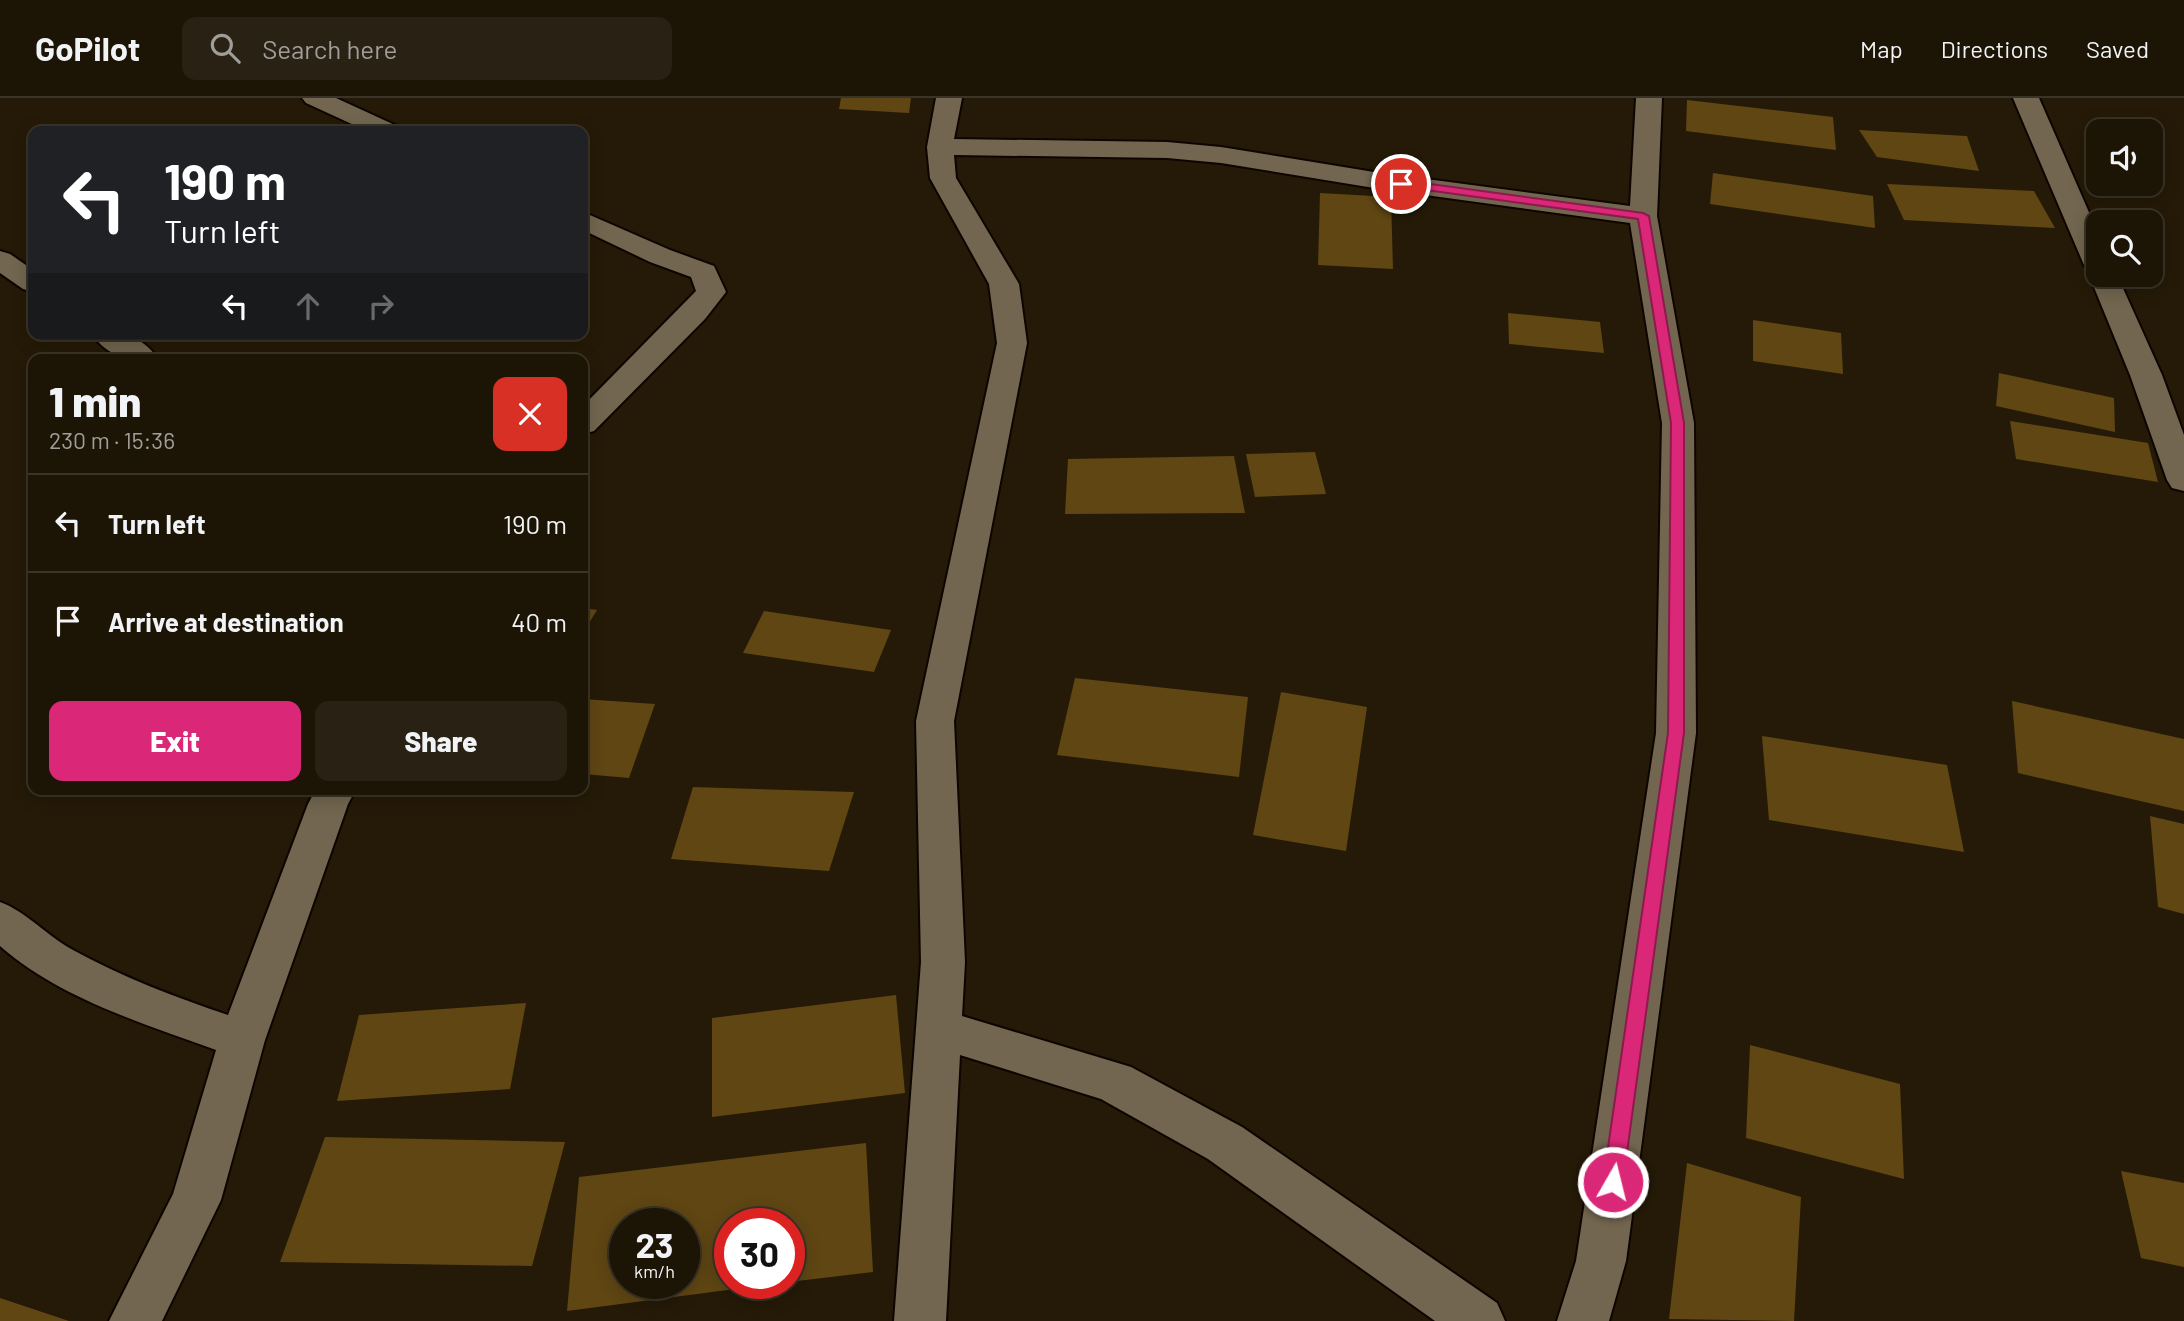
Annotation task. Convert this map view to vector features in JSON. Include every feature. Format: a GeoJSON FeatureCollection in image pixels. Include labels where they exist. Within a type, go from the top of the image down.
{"type":"FeatureCollection","features":[{"type":"Feature","properties":{"kind":"street"},"geometry":{"type":"LineString","coordinates":[[315,98],[377,126]]}},
{"type":"Feature","properties":{"kind":"street"},"geometry":{"type":"LineString","coordinates":[[920,1321],[943,962],[935,721],[1012,343],[1004,284],[943,178],[940,147],[949,98]]}},
{"type":"Feature","properties":{"kind":"street"},"geometry":{"type":"LineString","coordinates":[[1583,1321],[1601,1261],[1676,733],[1678,423],[1643,216],[1649,98]]}},
{"type":"Feature","properties":{"kind":"street"},"geometry":{"type":"LineString","coordinates":[[2025,98],[2086,238]]}},
{"type":"Feature","properties":{"kind":"street"},"geometry":{"type":"LineString","coordinates":[[940,147],[1167,150],[1221,155],[1374,180],[1643,216]]}},
{"type":"Feature","properties":{"kind":"street"},"geometry":{"type":"LineString","coordinates":[[588,222],[660,256],[704,272],[711,292],[588,419]]}},
{"type":"Feature","properties":{"kind":"street"},"geometry":{"type":"LineString","coordinates":[[0,260],[28,280]]}},
{"type":"Feature","properties":{"kind":"street"},"geometry":{"type":"LineString","coordinates":[[2107,287],[2146,375],[2184,480]]}},
{"type":"Feature","properties":{"kind":"street"},"geometry":{"type":"LineString","coordinates":[[116,340],[136,354]]}},
{"type":"Feature","properties":{"kind":"street"},"geometry":{"type":"LineString","coordinates":[[135,1321],[196,1200],[242,1040],[333,795]]}},
{"type":"Feature","properties":{"kind":"street"},"geometry":{"type":"LineString","coordinates":[[0,920],[21,940],[115,993],[242,1040]]}},
{"type":"Feature","properties":{"kind":"street"},"geometry":{"type":"LineString","coordinates":[[939,1030],[1114,1082],[1225,1143],[1479,1321]]}},
{"type":"Feature","properties":{"kind":"building"},"geometry":{"type":"Polygon","coordinates":[[[841,98],[911,98],[909,113],[839,109],[841,98]]]}},
{"type":"Feature","properties":{"kind":"building"},"geometry":{"type":"Polygon","coordinates":[[[1687,100],[1833,117],[1836,150],[1686,131],[1687,100]]]}},
{"type":"Feature","properties":{"kind":"building"},"geometry":{"type":"Polygon","coordinates":[[[1859,130],[1967,136],[1979,171],[1877,157],[1859,130]]]}},
{"type":"Feature","properties":{"kind":"building"},"geometry":{"type":"Polygon","coordinates":[[[1713,173],[1873,196],[1875,228],[1710,204],[1713,173]]]}},
{"type":"Feature","properties":{"kind":"building"},"geometry":{"type":"Polygon","coordinates":[[[1887,184],[2034,191],[2055,228],[1904,220],[1887,184]]]}},
{"type":"Feature","properties":{"kind":"building"},"geometry":{"type":"Polygon","coordinates":[[[1320,193],[1391,197],[1393,269],[1318,265],[1320,193]]]}},
{"type":"Feature","properties":{"kind":"building"},"geometry":{"type":"Polygon","coordinates":[[[1508,313],[1600,322],[1604,353],[1509,344],[1508,313]]]}},
{"type":"Feature","properties":{"kind":"building"},"geometry":{"type":"Polygon","coordinates":[[[1753,320],[1841,333],[1843,374],[1753,361],[1753,320]]]}},
{"type":"Feature","properties":{"kind":"building"},"geometry":{"type":"Polygon","coordinates":[[[1999,373],[2114,398],[2115,432],[1996,406],[1999,373]]]}},
{"type":"Feature","properties":{"kind":"building"},"geometry":{"type":"Polygon","coordinates":[[[2010,421],[2148,443],[2158,482],[2016,459],[2010,421]]]}},
{"type":"Feature","properties":{"kind":"building"},"geometry":{"type":"Polygon","coordinates":[[[1315,452],[1326,494],[1255,497],[1246,454],[1315,452]]]}},
{"type":"Feature","properties":{"kind":"building"},"geometry":{"type":"Polygon","coordinates":[[[1234,456],[1245,513],[1065,514],[1068,459],[1234,456]]]}},
{"type":"Feature","properties":{"kind":"building"},"geometry":{"type":"Polygon","coordinates":[[[588,609],[597,610],[588,625],[588,609]]]}},
{"type":"Feature","properties":{"kind":"building"},"geometry":{"type":"Polygon","coordinates":[[[764,611],[891,630],[874,672],[743,653],[764,611]]]}},
{"type":"Feature","properties":{"kind":"building"},"geometry":{"type":"Polygon","coordinates":[[[1075,678],[1248,697],[1239,777],[1057,755],[1075,678]]]}},
{"type":"Feature","properties":{"kind":"building"},"geometry":{"type":"Polygon","coordinates":[[[1281,692],[1367,707],[1346,851],[1253,835],[1281,692]]]}},
{"type":"Feature","properties":{"kind":"building"},"geometry":{"type":"Polygon","coordinates":[[[588,699],[655,704],[629,778],[588,774],[588,699]]]}},
{"type":"Feature","properties":{"kind":"building"},"geometry":{"type":"Polygon","coordinates":[[[2012,701],[2184,739],[2184,811],[2018,773],[2012,701]]]}},
{"type":"Feature","properties":{"kind":"building"},"geometry":{"type":"Polygon","coordinates":[[[1762,736],[1947,765],[1964,852],[1769,820],[1762,736]]]}},
{"type":"Feature","properties":{"kind":"building"},"geometry":{"type":"Polygon","coordinates":[[[693,787],[854,792],[829,871],[671,859],[693,787]]]}},
{"type":"Feature","properties":{"kind":"building"},"geometry":{"type":"Polygon","coordinates":[[[2150,816],[2184,824],[2184,914],[2158,907],[2150,816]]]}},
{"type":"Feature","properties":{"kind":"building"},"geometry":{"type":"Polygon","coordinates":[[[896,995],[905,1093],[712,1117],[712,1018],[896,995]]]}},
{"type":"Feature","properties":{"kind":"building"},"geometry":{"type":"Polygon","coordinates":[[[526,1003],[510,1089],[337,1101],[359,1015],[526,1003]]]}},
{"type":"Feature","properties":{"kind":"building"},"geometry":{"type":"Polygon","coordinates":[[[1750,1045],[1900,1084],[1904,1179],[1746,1138],[1750,1045]]]}},
{"type":"Feature","properties":{"kind":"building"},"geometry":{"type":"Polygon","coordinates":[[[325,1137],[565,1142],[532,1266],[280,1262],[325,1137]]]}},
{"type":"Feature","properties":{"kind":"building"},"geometry":{"type":"Polygon","coordinates":[[[866,1143],[873,1272],[805,1280],[805,1208],[714,1208],[714,1292],[700,1294],[700,1208],[609,1208],[609,1299],[659,1299],[567,1311],[579,1177],[866,1143]]]}},
{"type":"Feature","properties":{"kind":"building"},"geometry":{"type":"Polygon","coordinates":[[[1687,1163],[1801,1197],[1794,1321],[1669,1319],[1687,1163]]]}},
{"type":"Feature","properties":{"kind":"building"},"geometry":{"type":"Polygon","coordinates":[[[2121,1171],[2184,1183],[2184,1267],[2141,1258],[2121,1171]]]}},
{"type":"Feature","properties":{"kind":"building"},"geometry":{"type":"Polygon","coordinates":[[[0,1298],[69,1321],[0,1321],[0,1298]]]}},
{"type":"Feature","properties":{"kind":"route"},"geometry":{"type":"LineString","coordinates":[[1401,184],[1643,216],[1678,423],[1676,733],[1613,1182]]}}]}
